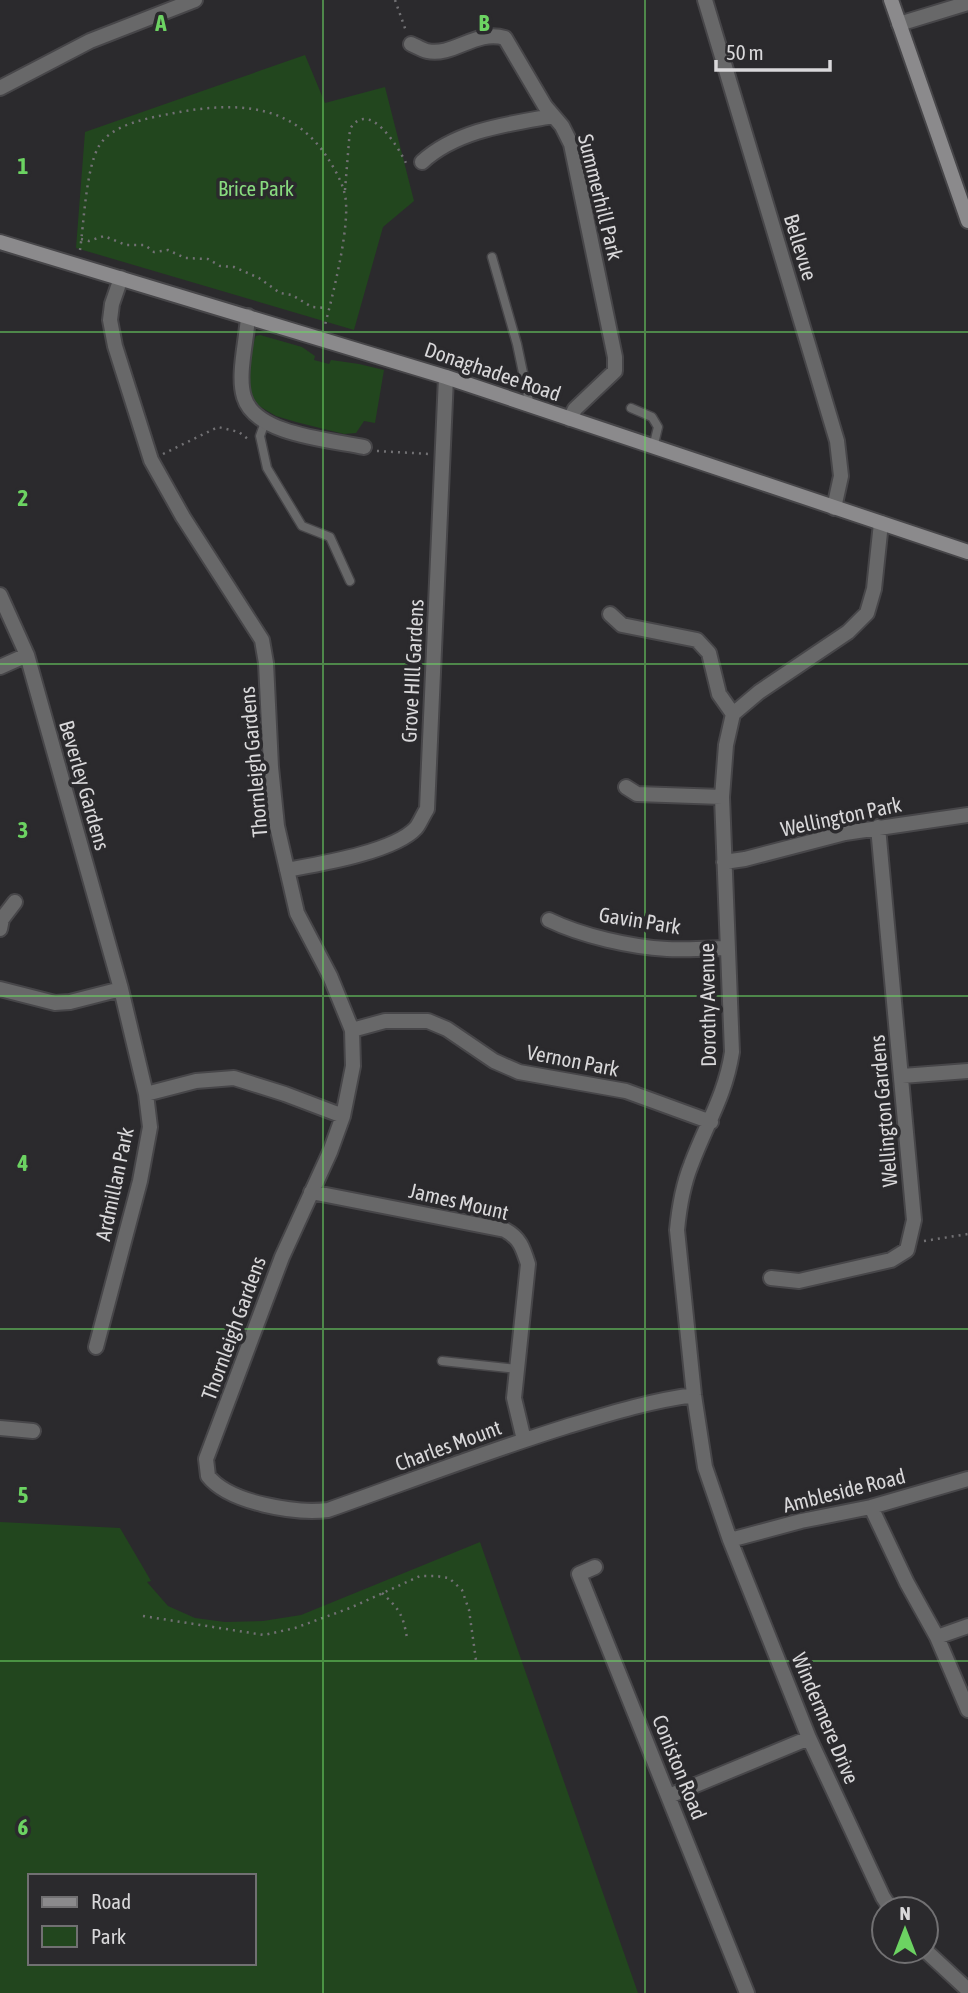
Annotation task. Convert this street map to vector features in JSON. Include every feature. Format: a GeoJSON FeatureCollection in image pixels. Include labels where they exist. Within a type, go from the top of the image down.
{"type":"FeatureCollection","features":[{"type":"Feature","properties":{"kind":"main road"},"geometry":{"type":"LineString","coordinates":[[891,0],[968,221]]}},
{"type":"Feature","properties":{"kind":"main road","name":"Donaghadee Road"},"geometry":{"type":"LineString","coordinates":[[0,242],[446,377],[968,552]]}},
{"type":"Feature","properties":{"kind":"street"},"geometry":{"type":"LineString","coordinates":[[0,88],[90,41],[195,0]]}},
{"type":"Feature","properties":{"kind":"street","name":"Bellevue"},"geometry":{"type":"LineString","coordinates":[[705,0],[837,441],[841,476],[834,508]]}},
{"type":"Feature","properties":{"kind":"street"},"geometry":{"type":"LineString","coordinates":[[899,23],[968,3]]}},
{"type":"Feature","properties":{"kind":"street","name":"Summerhill Park"},"geometry":{"type":"LineString","coordinates":[[411,44],[428,52],[446,50],[491,33],[505,37],[571,144],[615,357],[615,371],[575,409],[570,419]]}},
{"type":"Feature","properties":{"kind":"street"},"geometry":{"type":"LineString","coordinates":[[415,163],[474,132],[553,116]]}},
{"type":"Feature","properties":{"kind":"street","name":"Thornleigh Gardens"},"geometry":{"type":"LineString","coordinates":[[121,278],[112,304],[110,320],[115,346],[150,460],[183,517],[251,618],[262,640],[266,663],[274,802],[297,914],[330,976],[352,1030],[353,1066],[343,1116],[282,1257],[206,1459],[208,1476],[219,1488]]}},
{"type":"Feature","properties":{"kind":"street"},"geometry":{"type":"LineString","coordinates":[[248,316],[242,381],[244,398],[263,429],[279,429],[364,447]]}},
{"type":"Feature","properties":{"kind":"street","name":"Grove HIll Gardens"},"geometry":{"type":"LineString","coordinates":[[287,870],[334,861],[397,839],[415,828],[427,809],[446,377]]}},
{"type":"Feature","properties":{"kind":"street"},"geometry":{"type":"LineString","coordinates":[[610,614],[622,625],[697,640],[709,653],[719,694],[733,714],[759,692],[848,632],[867,613],[874,589],[881,523]]}},
{"type":"Feature","properties":{"kind":"street","name":"Beverley Gardens"},"geometry":{"type":"LineString","coordinates":[[0,595],[27,655],[121,989]]}},
{"type":"Feature","properties":{"kind":"street"},"geometry":{"type":"LineString","coordinates":[[0,667],[27,655]]}},
{"type":"Feature","properties":{"kind":"street","name":"Dorothy Avenue"},"geometry":{"type":"LineString","coordinates":[[730,1539],[705,1467],[694,1395],[677,1230],[678,1214],[691,1165],[728,1078],[733,1052],[722,797],[726,745],[733,714]]}},
{"type":"Feature","properties":{"kind":"street"},"geometry":{"type":"LineString","coordinates":[[626,787],[637,793],[722,797]]}},
{"type":"Feature","properties":{"kind":"street","name":"Wellington Park"},"geometry":{"type":"LineString","coordinates":[[724,862],[745,859],[845,832],[968,815]]}},
{"type":"Feature","properties":{"kind":"street","name":"Wellington Gardens"},"geometry":{"type":"LineString","coordinates":[[878,827],[914,1220],[910,1241]]}},
{"type":"Feature","properties":{"kind":"street"},"geometry":{"type":"LineString","coordinates":[[0,929],[2,919],[15,902]]}},
{"type":"Feature","properties":{"kind":"street","name":"Gavin Park"},"geometry":{"type":"LineString","coordinates":[[549,920],[566,929],[640,946],[667,949],[728,948]]}},
{"type":"Feature","properties":{"kind":"street"},"geometry":{"type":"LineString","coordinates":[[0,989],[55,1003],[70,1002],[121,989]]}},
{"type":"Feature","properties":{"kind":"street","name":"Ardmillan Park"},"geometry":{"type":"LineString","coordinates":[[96,1347],[140,1181],[150,1128],[146,1094],[121,989]]}},
{"type":"Feature","properties":{"kind":"street","name":"Vernon Park"},"geometry":{"type":"LineString","coordinates":[[352,1030],[385,1021],[428,1021],[447,1028],[494,1061],[519,1072],[626,1091],[711,1122]]}},
{"type":"Feature","properties":{"kind":"street"},"geometry":{"type":"LineString","coordinates":[[902,1076],[968,1071]]}},
{"type":"Feature","properties":{"kind":"street"},"geometry":{"type":"LineString","coordinates":[[146,1094],[196,1081],[234,1078],[343,1116]]}},
{"type":"Feature","properties":{"kind":"street","name":"James Mount"},"geometry":{"type":"LineString","coordinates":[[311,1192],[505,1230],[516,1236],[523,1246],[528,1264],[514,1398],[524,1440]]}},
{"type":"Feature","properties":{"kind":"street"},"geometry":{"type":"LineString","coordinates":[[771,1278],[799,1281],[891,1260],[907,1250],[910,1241]]}},
{"type":"Feature","properties":{"kind":"street","name":"Charles Mount"},"geometry":{"type":"LineString","coordinates":[[219,1488],[284,1510],[307,1513],[328,1510],[524,1440],[637,1405],[694,1395]]}},
{"type":"Feature","properties":{"kind":"street"},"geometry":{"type":"LineString","coordinates":[[0,1428],[33,1431]]}},
{"type":"Feature","properties":{"kind":"street","name":"Ambleside Road"},"geometry":{"type":"LineString","coordinates":[[730,1539],[871,1507],[968,1479]]}},
{"type":"Feature","properties":{"kind":"street"},"geometry":{"type":"LineString","coordinates":[[871,1507],[907,1583],[937,1636],[968,1710]]}},
{"type":"Feature","properties":{"kind":"street","name":"Windermere Drive"},"geometry":{"type":"LineString","coordinates":[[730,1539],[809,1738],[882,1895]]}},
{"type":"Feature","properties":{"kind":"street","name":"Coniston Road"},"geometry":{"type":"LineString","coordinates":[[595,1567],[579,1574],[747,1993]]}},
{"type":"Feature","properties":{"kind":"street"},"geometry":{"type":"LineString","coordinates":[[937,1636],[968,1626]]}},
{"type":"Feature","properties":{"kind":"street"},"geometry":{"type":"LineString","coordinates":[[669,1796],[809,1738]]}},
{"type":"Feature","properties":{"kind":"street"},"geometry":{"type":"LineString","coordinates":[[940,1964],[968,1990]]}},
{"type":"Feature","properties":{"kind":"lane"},"geometry":{"type":"LineString","coordinates":[[492,257],[517,344],[530,406]]}},
{"type":"Feature","properties":{"kind":"lane"},"geometry":{"type":"LineString","coordinates":[[631,408],[652,417],[658,427],[653,447]]}},
{"type":"Feature","properties":{"kind":"lane"},"geometry":{"type":"LineString","coordinates":[[263,429],[267,468],[302,526],[330,537],[350,581]]}},
{"type":"Feature","properties":{"kind":"lane"},"geometry":{"type":"LineString","coordinates":[[442,1362],[517,1369]]}},
{"type":"Feature","properties":{"kind":"path"},"geometry":{"type":"LineString","coordinates":[[395,0],[411,44]]}},
{"type":"Feature","properties":{"kind":"path"},"geometry":{"type":"LineString","coordinates":[[77,265],[93,161],[100,144],[118,130],[143,120],[220,106],[273,113],[291,123],[320,147],[336,171],[345,193]]}},
{"type":"Feature","properties":{"kind":"path"},"geometry":{"type":"LineString","coordinates":[[321,338],[348,218],[345,193],[350,129],[354,122],[359,120],[377,123],[415,163]]}},
{"type":"Feature","properties":{"kind":"path"},"geometry":{"type":"LineString","coordinates":[[81,239],[89,241],[104,236],[126,245],[145,246],[154,252],[168,250],[185,258],[208,259],[220,266],[234,267],[259,278],[274,290],[292,295],[312,307],[329,309]]}},
{"type":"Feature","properties":{"kind":"path"},"geometry":{"type":"LineString","coordinates":[[150,460],[218,427],[239,432],[250,441],[263,429]]}},
{"type":"Feature","properties":{"kind":"path"},"geometry":{"type":"LineString","coordinates":[[364,447],[375,451],[443,455]]}},
{"type":"Feature","properties":{"kind":"path"},"geometry":{"type":"LineString","coordinates":[[910,1241],[933,1241],[968,1234]]}},
{"type":"Feature","properties":{"kind":"path"},"geometry":{"type":"LineString","coordinates":[[143,1616],[264,1635],[295,1628],[350,1608],[420,1576],[449,1578],[462,1590],[469,1611],[476,1660]]}},
{"type":"Feature","properties":{"kind":"path"},"geometry":{"type":"LineString","coordinates":[[382,1593],[398,1607],[404,1617],[407,1637]]}},
{"type":"Feature","properties":{"kind":"green space","name":"Brice Park"},"geometry":{"type":"Polygon","coordinates":[[[305,55],[325,103],[385,87],[414,201],[383,227],[354,330],[76,248],[85,132],[305,55]]]}},
{"type":"Feature","properties":{"kind":"green space"},"geometry":{"type":"Polygon","coordinates":[[[256,336],[302,347],[315,356],[314,360],[329,364],[331,360],[359,364],[384,370],[375,423],[364,421],[356,433],[344,434],[276,416],[259,406],[248,390],[248,384],[250,351],[256,336]]]}},
{"type":"Feature","properties":{"kind":"green space"},"geometry":{"type":"Polygon","coordinates":[[[0,1522],[120,1528],[151,1581],[147,1582],[168,1606],[195,1618],[225,1622],[263,1621],[301,1615],[480,1542],[638,1993],[0,1993],[0,1522]]]}}]}
